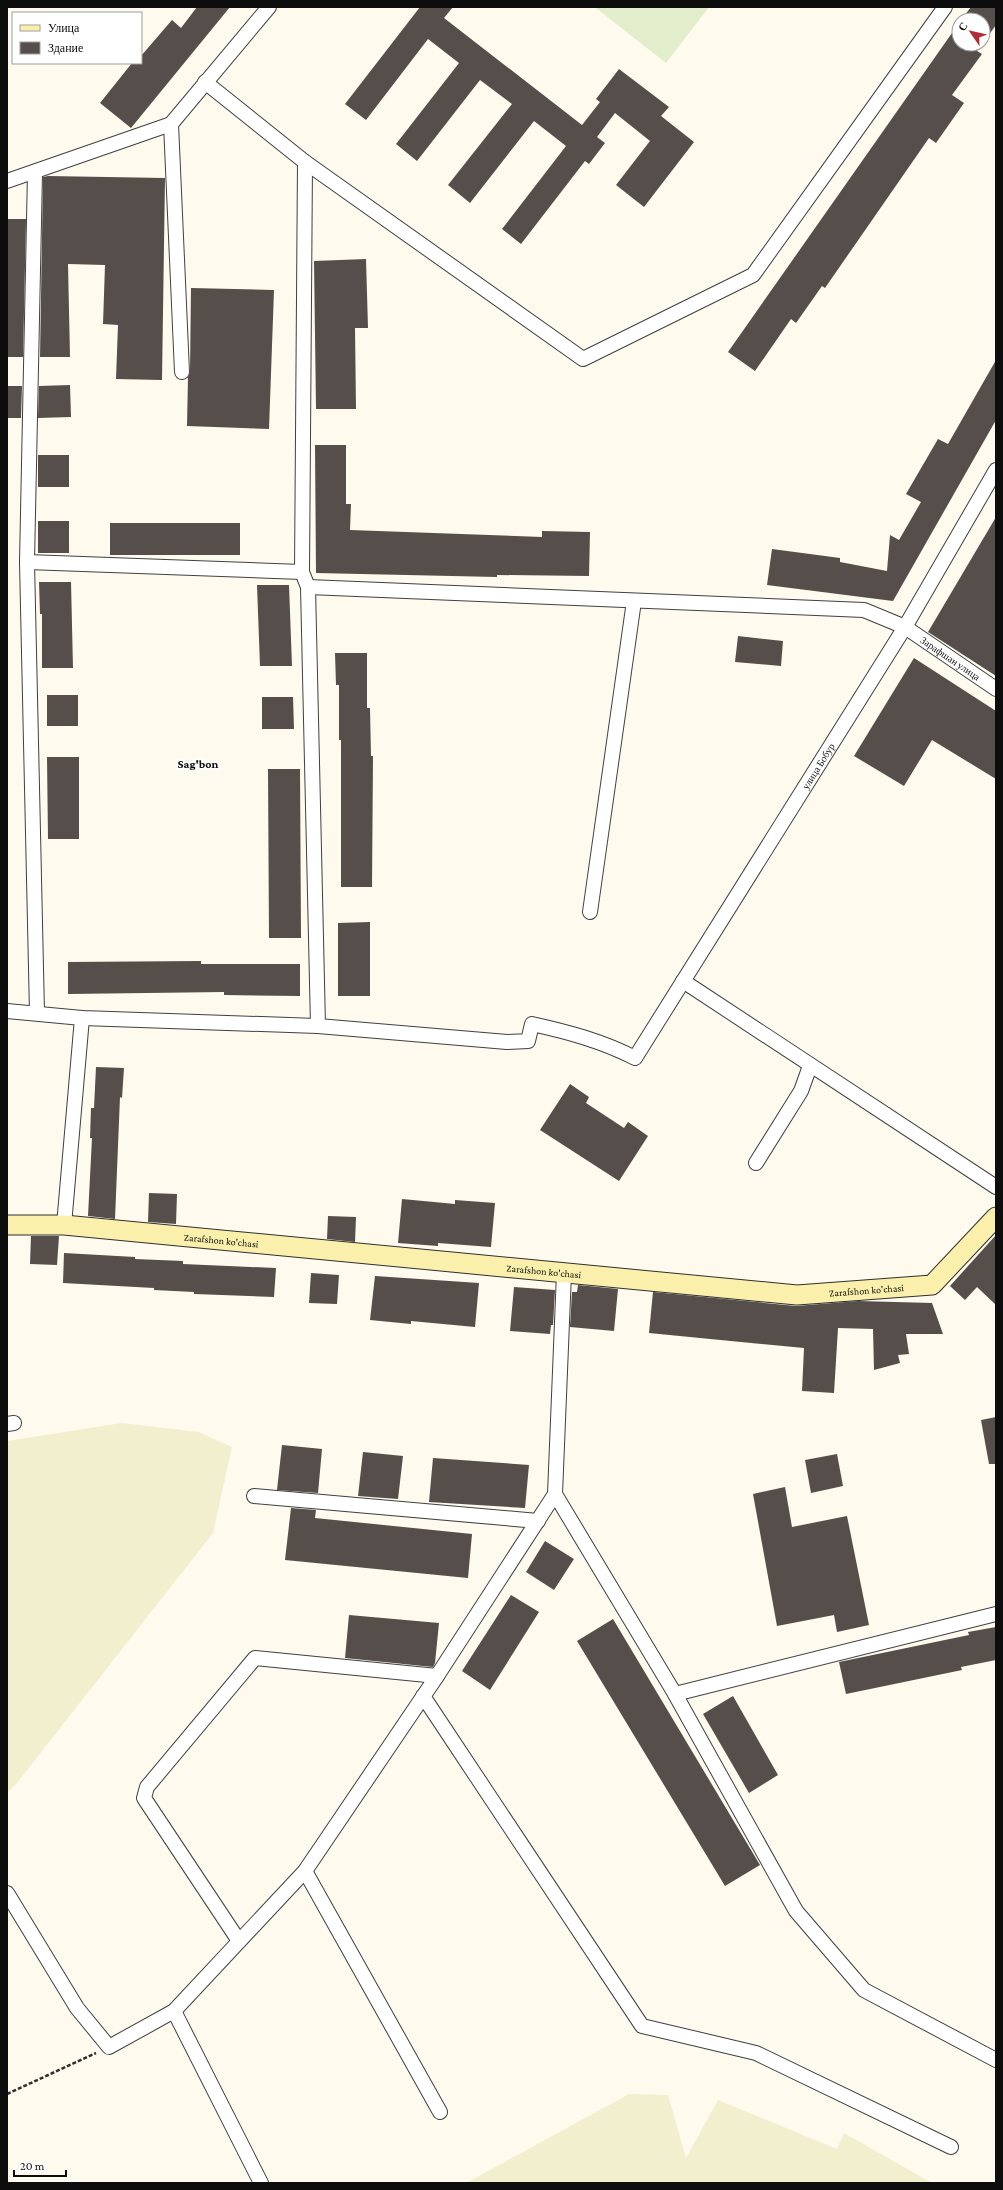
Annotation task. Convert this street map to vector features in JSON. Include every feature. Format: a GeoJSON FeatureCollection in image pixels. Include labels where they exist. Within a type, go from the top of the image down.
{"type":"FeatureCollection","features":[{"type":"Feature","properties":{"kind":"street"},"geometry":{"type":"LineString","coordinates":[[7,180],[35,172],[171,124],[204,82],[269,7]]}},
{"type":"Feature","properties":{"kind":"street"},"geometry":{"type":"LineString","coordinates":[[204,82],[305,162],[583,359],[753,275],[945,7]]}},
{"type":"Feature","properties":{"kind":"street"},"geometry":{"type":"LineString","coordinates":[[171,124],[182,372]]}},
{"type":"Feature","properties":{"kind":"street"},"geometry":{"type":"LineString","coordinates":[[7,1011],[82,1018],[318,1026],[308,587],[302,572],[305,162]]}},
{"type":"Feature","properties":{"kind":"street"},"geometry":{"type":"LineString","coordinates":[[35,172],[27,562],[37,1013]]}},
{"type":"Feature","properties":{"kind":"street","name":"улица Бобур"},"geometry":{"type":"LineString","coordinates":[[318,1026],[507,1042],[528,1041],[532,1024],[564,1031],[609,1045],[635,1058],[904,627],[996,470]]}},
{"type":"Feature","properties":{"kind":"street"},"geometry":{"type":"LineString","coordinates":[[27,562],[302,572]]}},
{"type":"Feature","properties":{"kind":"street","name":"Зарафшан улица"},"geometry":{"type":"LineString","coordinates":[[308,587],[864,610],[904,627],[996,689]]}},
{"type":"Feature","properties":{"kind":"street"},"geometry":{"type":"LineString","coordinates":[[590,912],[634,601]]}},
{"type":"Feature","properties":{"kind":"street"},"geometry":{"type":"LineString","coordinates":[[683,981],[996,1187]]}},
{"type":"Feature","properties":{"kind":"street"},"geometry":{"type":"LineString","coordinates":[[64,1225],[82,1018]]}},
{"type":"Feature","properties":{"kind":"street"},"geometry":{"type":"LineString","coordinates":[[756,1163],[801,1091],[810,1066]]}},
{"type":"Feature","properties":{"kind":"street","name":"Zarafshon ko'chasi"},"geometry":{"type":"LineString","coordinates":[[7,1224],[64,1225],[797,1295],[932,1285],[996,1217]]}},
{"type":"Feature","properties":{"kind":"street"},"geometry":{"type":"LineString","coordinates":[[7,1893],[77,2008],[109,2047],[174,2011],[305,1871],[437,1676],[555,1494],[564,1273]]}},
{"type":"Feature","properties":{"kind":"street"},"geometry":{"type":"LineString","coordinates":[[555,1494],[675,1694],[796,1911],[864,1990],[996,2060]]}},
{"type":"Feature","properties":{"kind":"street"},"geometry":{"type":"LineString","coordinates":[[254,1496],[538,1521]]}},
{"type":"Feature","properties":{"kind":"street"},"geometry":{"type":"LineString","coordinates":[[675,1694],[996,1614]]}},
{"type":"Feature","properties":{"kind":"street"},"geometry":{"type":"LineString","coordinates":[[239,1941],[144,1798],[147,1787],[255,1658],[437,1676]]}},
{"type":"Feature","properties":{"kind":"street"},"geometry":{"type":"LineString","coordinates":[[423,1696],[642,2026],[756,2053],[951,2147]]}},
{"type":"Feature","properties":{"kind":"street"},"geometry":{"type":"LineString","coordinates":[[305,1871],[440,2112]]}},
{"type":"Feature","properties":{"kind":"street"},"geometry":{"type":"LineString","coordinates":[[174,2011],[261,2183]]}},
{"type":"Feature","properties":{"kind":"path"},"geometry":{"type":"LineString","coordinates":[[7,2094],[109,2047]]}},
{"type":"Feature","properties":{"kind":"shaded area"},"geometry":{"type":"Polygon","coordinates":[[[122,1423],[199,1432],[232,1447],[213,1533],[17,1783],[7,1793],[7,1441],[122,1423]]]}},
{"type":"Feature","properties":{"kind":"shaded area"},"geometry":{"type":"Polygon","coordinates":[[[629,2094],[668,2095],[686,2158],[718,2100],[837,2149],[844,2133],[932,2183],[466,2183],[629,2094]]]}},
{"type":"Feature","properties":{"kind":"green space"},"geometry":{"type":"Polygon","coordinates":[[[709,7],[666,63],[596,8],[709,7]]]}},
{"type":"Feature","properties":{"kind":"building"},"geometry":{"type":"Polygon","coordinates":[[[197,7],[230,7],[131,128],[100,103],[131,64],[142,64],[142,55],[172,20],[181,28],[197,7]]]}},
{"type":"Feature","properties":{"kind":"building"},"geometry":{"type":"Polygon","coordinates":[[[420,7],[453,7],[444,18],[582,125],[600,102],[596,99],[619,69],[669,107],[661,116],[694,142],[644,207],[616,185],[650,141],[615,113],[597,137],[605,143],[589,164],[585,161],[521,244],[502,229],[566,146],[534,121],[470,203],[448,185],[512,104],[480,80],[417,161],[396,144],[459,63],[428,39],[366,120],[345,104],[420,7]]]}},
{"type":"Feature","properties":{"kind":"building"},"geometry":{"type":"Polygon","coordinates":[[[971,7],[996,7],[996,25],[991,32],[991,12],[967,12],[971,7]]]}},
{"type":"Feature","properties":{"kind":"building"},"geometry":{"type":"Polygon","coordinates":[[[951,34],[951,52],[979,52],[982,54],[952,95],[964,103],[936,143],[929,138],[825,288],[822,286],[796,323],[791,319],[755,371],[728,352],[951,34]]]}},
{"type":"Feature","properties":{"kind":"building"},"geometry":{"type":"Polygon","coordinates":[[[43,177],[165,178],[162,380],[116,379],[118,325],[103,324],[105,265],[68,264],[70,357],[40,357],[43,177]]]}},
{"type":"Feature","properties":{"kind":"building"},"geometry":{"type":"Polygon","coordinates":[[[7,219],[26,219],[23,357],[7,357],[7,219]]]}},
{"type":"Feature","properties":{"kind":"building"},"geometry":{"type":"Polygon","coordinates":[[[366,259],[368,328],[355,328],[356,409],[316,409],[314,261],[366,259]]]}},
{"type":"Feature","properties":{"kind":"building"},"geometry":{"type":"Polygon","coordinates":[[[191,288],[274,290],[269,429],[187,426],[188,377],[190,372],[191,288]]]}},
{"type":"Feature","properties":{"kind":"building"},"geometry":{"type":"Polygon","coordinates":[[[996,360],[996,420],[893,601],[767,585],[772,549],[840,558],[840,562],[887,571],[890,535],[899,540],[921,502],[906,494],[938,439],[948,444],[996,360]]]}},
{"type":"Feature","properties":{"kind":"building"},"geometry":{"type":"Polygon","coordinates":[[[70,385],[71,417],[38,418],[39,386],[70,385]]]}},
{"type":"Feature","properties":{"kind":"building"},"geometry":{"type":"Polygon","coordinates":[[[7,386],[22,386],[21,418],[7,418],[7,386]]]}},
{"type":"Feature","properties":{"kind":"building"},"geometry":{"type":"Polygon","coordinates":[[[315,445],[346,445],[346,504],[351,504],[350,530],[542,537],[542,531],[590,532],[589,576],[497,575],[497,577],[316,573],[315,445]]]}},
{"type":"Feature","properties":{"kind":"building"},"geometry":{"type":"Polygon","coordinates":[[[38,455],[69,455],[69,487],[38,487],[38,455]]]}},
{"type":"Feature","properties":{"kind":"building"},"geometry":{"type":"Polygon","coordinates":[[[996,517],[996,676],[928,632],[996,517]]]}},
{"type":"Feature","properties":{"kind":"building"},"geometry":{"type":"Polygon","coordinates":[[[38,521],[69,521],[69,553],[38,553],[38,521]]]}},
{"type":"Feature","properties":{"kind":"building"},"geometry":{"type":"Polygon","coordinates":[[[110,523],[240,523],[240,555],[110,555],[110,523]]]}},
{"type":"Feature","properties":{"kind":"building"},"geometry":{"type":"Polygon","coordinates":[[[39,582],[71,582],[73,668],[42,668],[42,614],[40,614],[39,582]]]}},
{"type":"Feature","properties":{"kind":"building"},"geometry":{"type":"Polygon","coordinates":[[[257,585],[289,585],[292,666],[260,666],[257,585]]]}},
{"type":"Feature","properties":{"kind":"building"},"geometry":{"type":"Polygon","coordinates":[[[738,636],[783,641],[781,666],[735,662],[738,636]]]}},
{"type":"Feature","properties":{"kind":"building"},"geometry":{"type":"Polygon","coordinates":[[[335,653],[367,653],[367,708],[370,708],[371,756],[373,756],[372,887],[341,887],[341,740],[339,740],[339,685],[336,685],[335,653]]]}},
{"type":"Feature","properties":{"kind":"building"},"geometry":{"type":"Polygon","coordinates":[[[914,658],[996,711],[996,779],[932,740],[904,786],[854,756],[914,658]]]}},
{"type":"Feature","properties":{"kind":"building"},"geometry":{"type":"Polygon","coordinates":[[[47,695],[78,695],[78,726],[47,726],[47,695]]]}},
{"type":"Feature","properties":{"kind":"building"},"geometry":{"type":"Polygon","coordinates":[[[262,697],[293,697],[294,729],[262,729],[262,697]]]}},
{"type":"Feature","properties":{"kind":"building"},"geometry":{"type":"Polygon","coordinates":[[[47,757],[79,757],[79,839],[48,839],[47,757]]]}},
{"type":"Feature","properties":{"kind":"building"},"geometry":{"type":"Polygon","coordinates":[[[268,769],[300,769],[301,938],[269,938],[268,769]]]}},
{"type":"Feature","properties":{"kind":"building"},"geometry":{"type":"Polygon","coordinates":[[[370,922],[370,996],[338,996],[338,923],[370,922]]]}},
{"type":"Feature","properties":{"kind":"building"},"geometry":{"type":"Polygon","coordinates":[[[201,961],[201,964],[300,964],[300,996],[224,995],[224,992],[68,994],[68,962],[201,961]]]}},
{"type":"Feature","properties":{"kind":"building"},"geometry":{"type":"Polygon","coordinates":[[[96,1067],[124,1068],[122,1098],[120,1097],[115,1219],[88,1216],[92,1138],[90,1138],[91,1108],[94,1108],[96,1067]]]}},
{"type":"Feature","properties":{"kind":"building"},"geometry":{"type":"Polygon","coordinates":[[[570,1084],[589,1097],[586,1103],[624,1128],[628,1122],[648,1136],[619,1181],[540,1130],[570,1084]]]}},
{"type":"Feature","properties":{"kind":"building"},"geometry":{"type":"Polygon","coordinates":[[[149,1193],[177,1194],[176,1224],[148,1222],[149,1193]]]}},
{"type":"Feature","properties":{"kind":"building"},"geometry":{"type":"Polygon","coordinates":[[[402,1199],[455,1204],[455,1200],[495,1203],[491,1247],[438,1243],[438,1246],[398,1243],[402,1199]]]}},
{"type":"Feature","properties":{"kind":"building"},"geometry":{"type":"Polygon","coordinates":[[[328,1216],[356,1217],[355,1242],[327,1239],[328,1216]]]}},
{"type":"Feature","properties":{"kind":"building"},"geometry":{"type":"Polygon","coordinates":[[[996,1235],[996,1305],[977,1287],[965,1300],[950,1286],[996,1235]]]}},
{"type":"Feature","properties":{"kind":"building"},"geometry":{"type":"Polygon","coordinates":[[[31,1236],[59,1236],[57,1265],[30,1264],[31,1236]]]}},
{"type":"Feature","properties":{"kind":"building"},"geometry":{"type":"Polygon","coordinates":[[[64,1253],[135,1257],[135,1259],[183,1261],[183,1264],[276,1268],[274,1297],[194,1294],[194,1292],[154,1290],[154,1288],[63,1283],[64,1253]]]}},
{"type":"Feature","properties":{"kind":"building"},"geometry":{"type":"Polygon","coordinates":[[[311,1273],[339,1275],[337,1304],[309,1303],[311,1273]]]}},
{"type":"Feature","properties":{"kind":"building"},"geometry":{"type":"Polygon","coordinates":[[[375,1276],[479,1283],[475,1327],[411,1321],[411,1324],[370,1320],[375,1276]]]}},
{"type":"Feature","properties":{"kind":"building"},"geometry":{"type":"Polygon","coordinates":[[[578,1285],[618,1289],[614,1331],[570,1327],[572,1292],[577,1292],[578,1285]]]}},
{"type":"Feature","properties":{"kind":"building"},"geometry":{"type":"Polygon","coordinates":[[[514,1287],[555,1290],[553,1325],[551,1325],[550,1334],[510,1331],[514,1287]]]}},
{"type":"Feature","properties":{"kind":"building"},"geometry":{"type":"Polygon","coordinates":[[[653,1292],[796,1306],[858,1301],[932,1303],[943,1334],[906,1334],[909,1354],[898,1355],[900,1363],[874,1370],[873,1329],[838,1328],[834,1393],[802,1391],[804,1348],[649,1333],[653,1292]]]}},
{"type":"Feature","properties":{"kind":"building"},"geometry":{"type":"Polygon","coordinates":[[[996,1417],[996,1464],[989,1464],[981,1420],[996,1417]]]}},
{"type":"Feature","properties":{"kind":"building"},"geometry":{"type":"Polygon","coordinates":[[[282,1445],[322,1449],[318,1493],[277,1490],[282,1445]]]}},
{"type":"Feature","properties":{"kind":"building"},"geometry":{"type":"Polygon","coordinates":[[[363,1452],[403,1456],[398,1499],[358,1496],[363,1452]]]}},
{"type":"Feature","properties":{"kind":"building"},"geometry":{"type":"Polygon","coordinates":[[[837,1454],[843,1486],[811,1493],[805,1460],[837,1454]]]}},
{"type":"Feature","properties":{"kind":"building"},"geometry":{"type":"Polygon","coordinates":[[[433,1458],[529,1465],[525,1508],[429,1502],[433,1458]]]}},
{"type":"Feature","properties":{"kind":"building"},"geometry":{"type":"Polygon","coordinates":[[[785,1487],[792,1527],[847,1516],[869,1625],[837,1632],[834,1615],[777,1626],[753,1494],[785,1487]]]}},
{"type":"Feature","properties":{"kind":"building"},"geometry":{"type":"Polygon","coordinates":[[[291,1508],[316,1510],[315,1518],[472,1534],[468,1578],[285,1560],[291,1508]]]}},
{"type":"Feature","properties":{"kind":"building"},"geometry":{"type":"Polygon","coordinates":[[[545,1541],[574,1559],[554,1590],[526,1572],[545,1541]]]}},
{"type":"Feature","properties":{"kind":"building"},"geometry":{"type":"Polygon","coordinates":[[[511,1595],[539,1612],[490,1690],[462,1671],[511,1595]]]}},
{"type":"Feature","properties":{"kind":"building"},"geometry":{"type":"Polygon","coordinates":[[[349,1615],[439,1623],[435,1663],[433,1667],[345,1658],[349,1615]]]}},
{"type":"Feature","properties":{"kind":"building"},"geometry":{"type":"Polygon","coordinates":[[[613,1619],[760,1865],[725,1886],[577,1641],[613,1619]]]}},
{"type":"Feature","properties":{"kind":"building"},"geometry":{"type":"Polygon","coordinates":[[[996,1627],[996,1660],[961,1667],[962,1670],[846,1694],[839,1662],[969,1635],[968,1632],[996,1627]]]}},
{"type":"Feature","properties":{"kind":"building"},"geometry":{"type":"Polygon","coordinates":[[[733,1696],[778,1775],[749,1793],[703,1714],[733,1696]]]}},
{"type":"Feature","properties":{"kind":"district","name":"Sag'bon"},"geometry":{"type":"Point","coordinates":[198,764]}}]}
